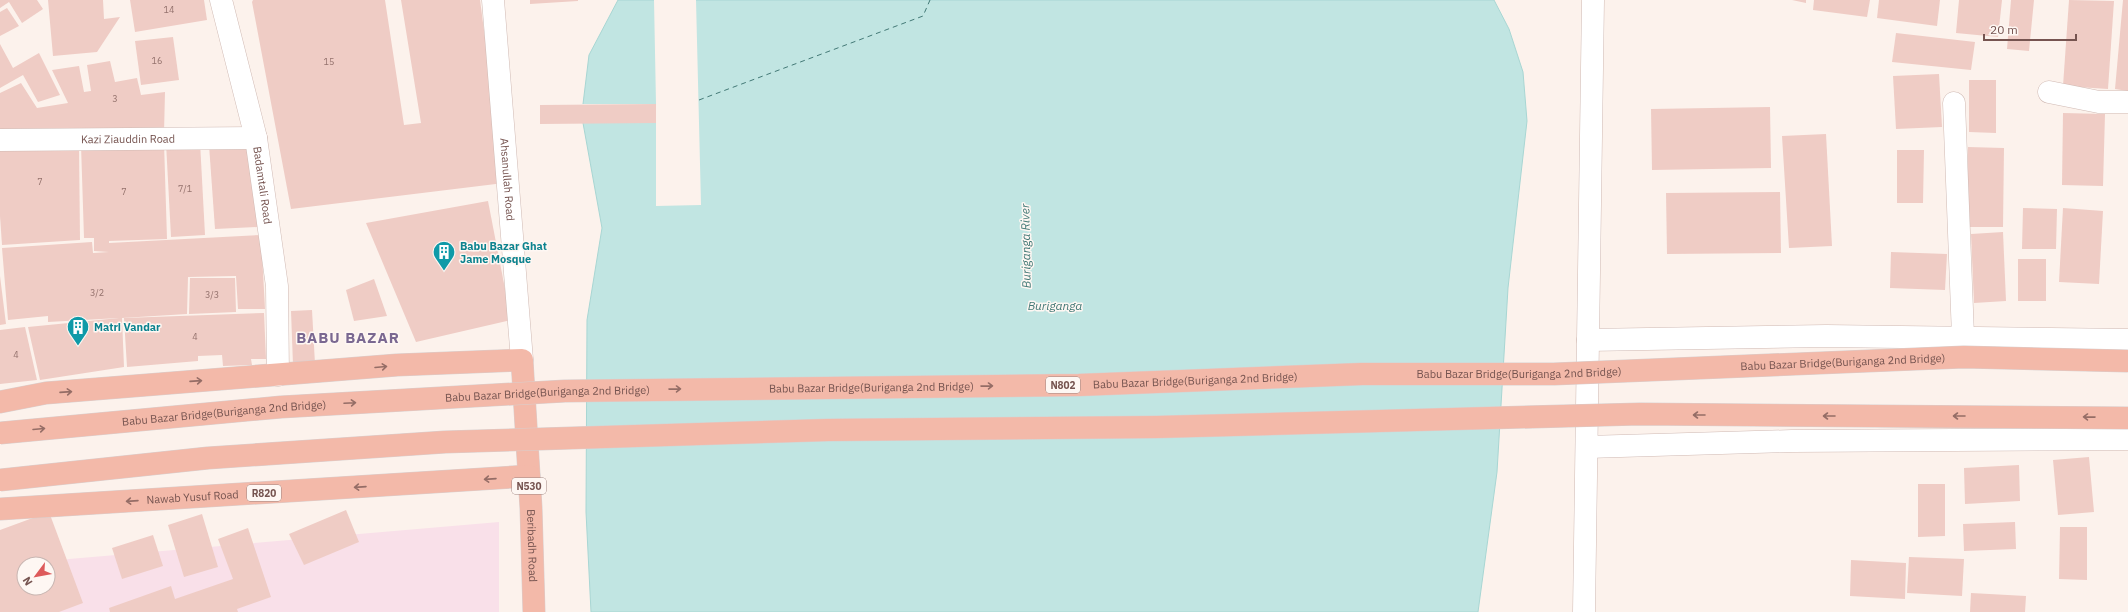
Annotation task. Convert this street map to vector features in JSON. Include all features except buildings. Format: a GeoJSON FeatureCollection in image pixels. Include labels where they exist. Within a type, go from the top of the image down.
{"type":"FeatureCollection","features":[{"type":"Feature","properties":{"kind":"highway","name":"Babu Bazar Bridge(Buriganga 2nd Bridge)"},"geometry":{"type":"LineString","coordinates":[[0,433],[281,407],[565,390],[1079,385],[1362,374],[1554,374],[1964,357],[2128,361]]}},
{"type":"Feature","properties":{"kind":"highway"},"geometry":{"type":"LineString","coordinates":[[0,402],[46,393],[397,365],[522,360]]}},
{"type":"Feature","properties":{"kind":"highway","name":"Beribadh Road"},"geometry":{"type":"LineString","coordinates":[[522,360],[529,476],[534,612]]}},
{"type":"Feature","properties":{"kind":"highway"},"geometry":{"type":"LineString","coordinates":[[0,480],[208,458],[438,443],[828,430],[1157,427],[1640,414],[2128,418]]}},
{"type":"Feature","properties":{"kind":"highway","name":"Nawab Yusuf Road"},"geometry":{"type":"LineString","coordinates":[[0,509],[529,476]]}},
{"type":"Feature","properties":{"kind":"street","name":"Badamtali Road"},"geometry":{"type":"LineString","coordinates":[[221,0],[256,138],[277,286],[278,375]]}},
{"type":"Feature","properties":{"kind":"street","name":"Ahsanullah Road"},"geometry":{"type":"LineString","coordinates":[[493,0],[522,360]]}},
{"type":"Feature","properties":{"kind":"street"},"geometry":{"type":"LineString","coordinates":[[1584,612],[1594,0]]}},
{"type":"Feature","properties":{"kind":"street"},"geometry":{"type":"LineString","coordinates":[[2049,92],[2099,102],[2128,102]]}},
{"type":"Feature","properties":{"kind":"street"},"geometry":{"type":"LineString","coordinates":[[1954,104],[1963,336]]}},
{"type":"Feature","properties":{"kind":"street","name":"Kazi Ziauddin Road"},"geometry":{"type":"LineString","coordinates":[[0,140],[256,138]]}},
{"type":"Feature","properties":{"kind":"street"},"geometry":{"type":"LineString","coordinates":[[1588,340],[1826,336],[1963,336],[2128,340]]}},
{"type":"Feature","properties":{"kind":"street"},"geometry":{"type":"LineString","coordinates":[[1587,447],[1792,441],[2128,439]]}},
{"type":"Feature","properties":{"kind":"shaded area"},"geometry":{"type":"Polygon","coordinates":[[[499,522],[499,612],[0,612],[0,573],[16,583],[16,596],[56,596],[56,562],[69,559],[499,522]]]}},
{"type":"Feature","properties":{"kind":"water","name":"Buriganga"},"geometry":{"type":"Polygon","coordinates":[[[618,0],[1494,0],[1509,29],[1523,72],[1527,121],[1508,288],[1497,472],[1478,612],[591,612],[586,512],[587,320],[602,228],[583,123],[583,104],[589,55],[618,0]]]}},
{"type":"Feature","properties":{"kind":"pier"},"geometry":{"type":"Polygon","coordinates":[[[654,0],[696,0],[701,205],[656,206],[656,123],[581,123],[581,104],[656,104],[654,0]]]}},
{"type":"Feature","properties":{"kind":"ferry route"},"geometry":{"type":"LineString","coordinates":[[699,100],[923,16],[930,0]]}},
{"type":"Feature","properties":{"kind":"place","name":"Babu Bazar Ghat Jame Mosque"},"geometry":{"type":"Point","coordinates":[444,272]}},
{"type":"Feature","properties":{"kind":"place","name":"Matri Vandar"},"geometry":{"type":"Point","coordinates":[78,346]}},
{"type":"Feature","properties":{"kind":"district","name":"BABU BAZAR"},"geometry":{"type":"Point","coordinates":[348,338]}},
{"type":"Feature","properties":{"kind":"water label","name":"Buriganga River"},"geometry":{"type":"Point","coordinates":[1026,246]}}]}
